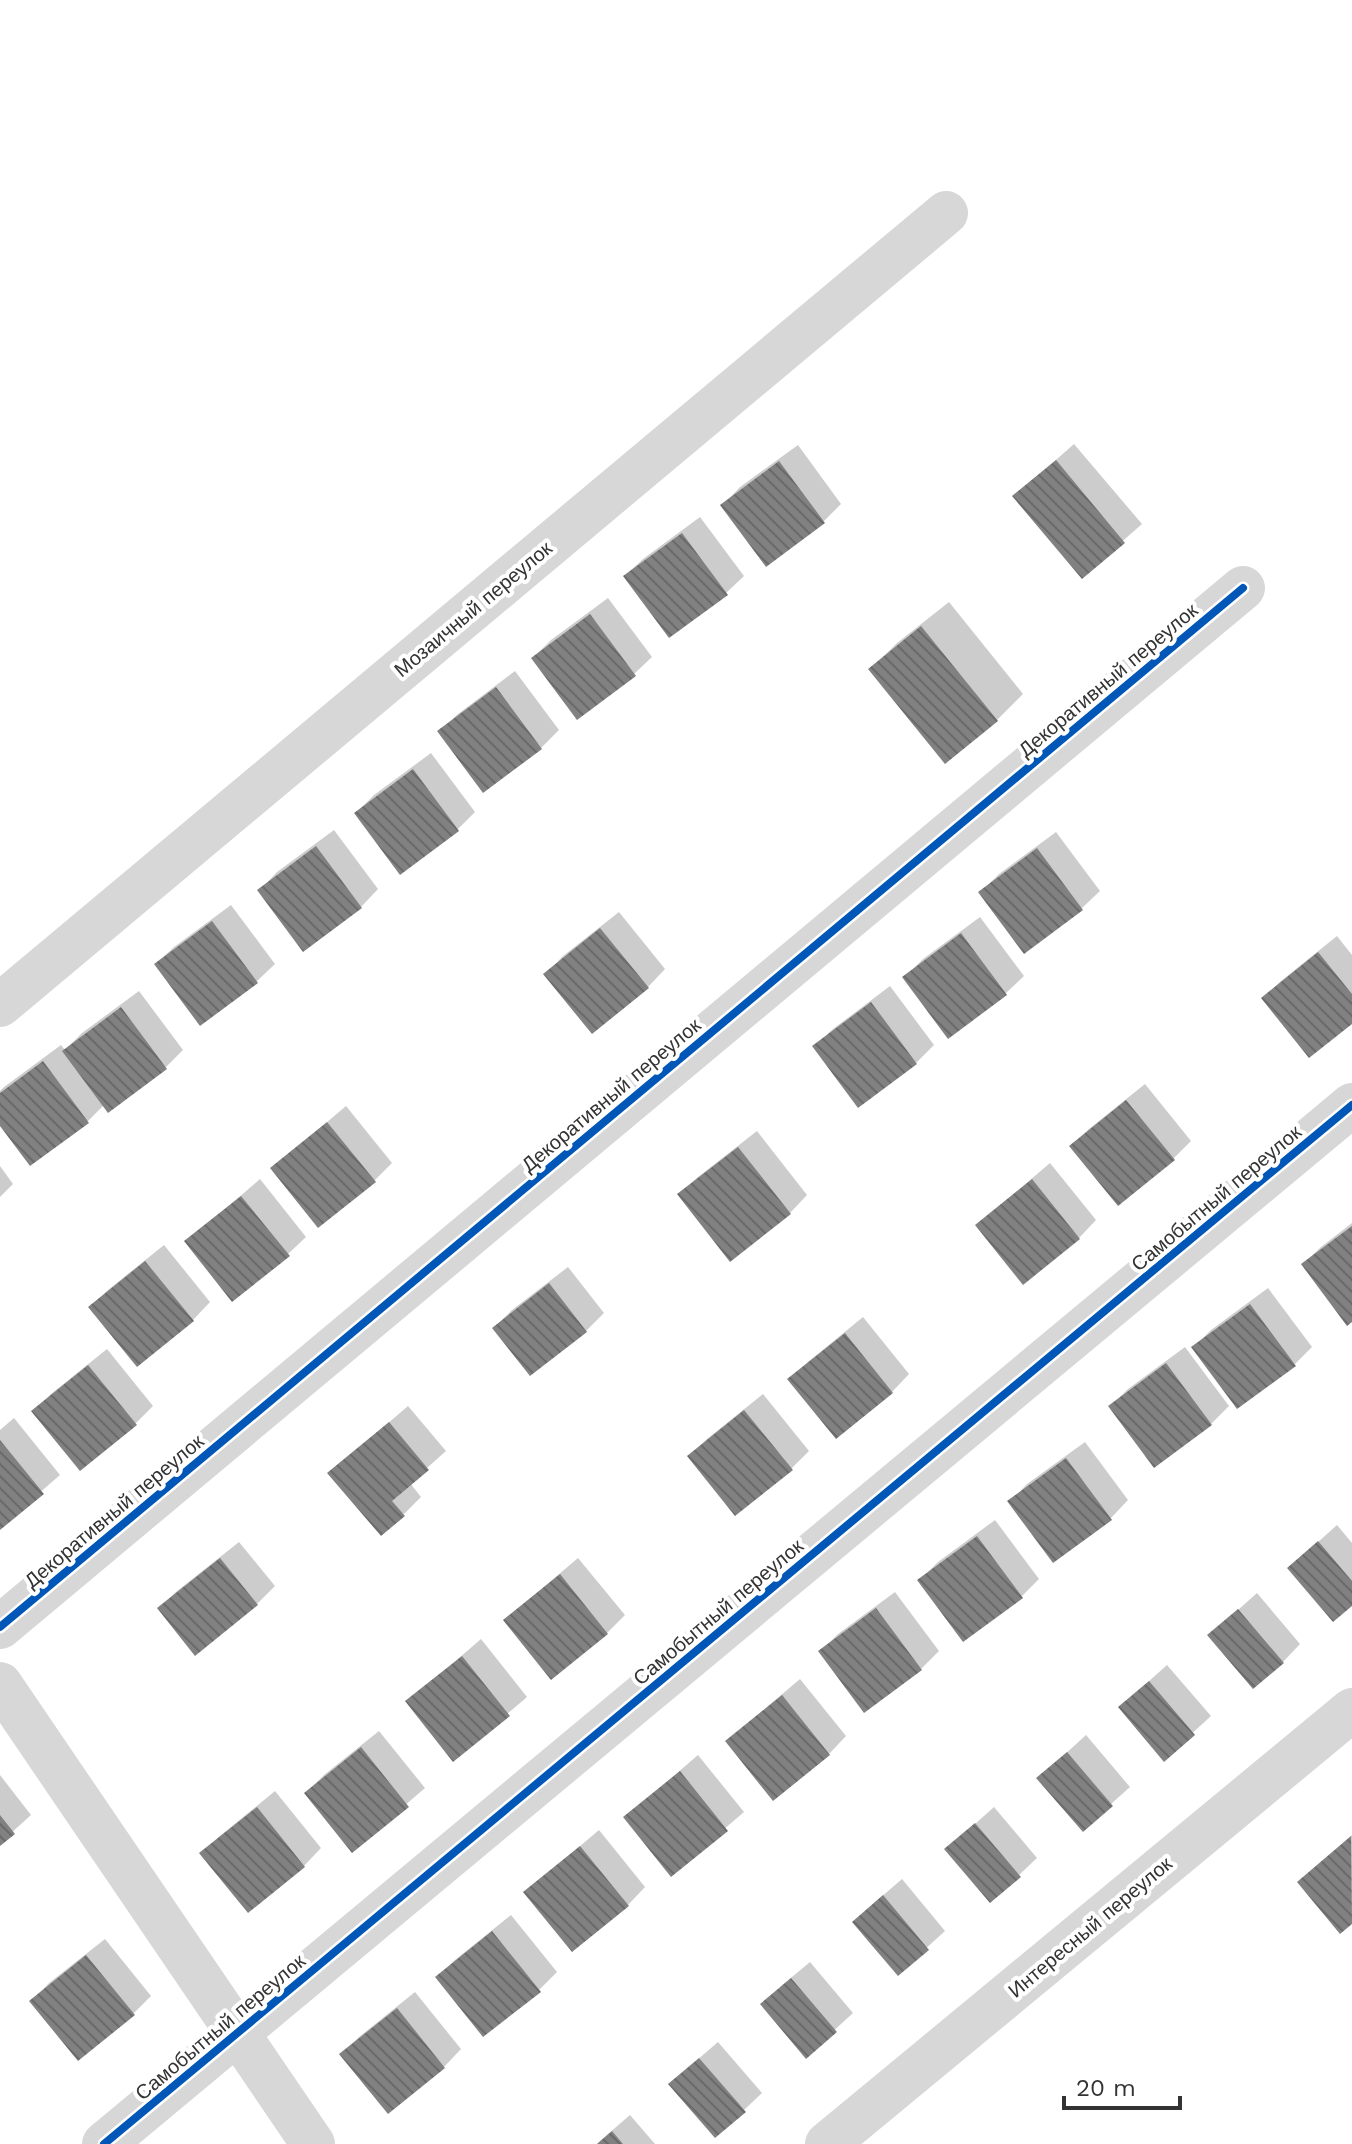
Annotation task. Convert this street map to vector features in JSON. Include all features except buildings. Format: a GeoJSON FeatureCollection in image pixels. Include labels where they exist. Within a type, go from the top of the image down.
{"type":"FeatureCollection","features":[{"type":"Feature","properties":{"kind":"street","name":"Мозаичный переулок"},"geometry":{"type":"LineString","coordinates":[[0,1005],[946,213]]}},
{"type":"Feature","properties":{"kind":"street","name":"Декоративный переулок"},"geometry":{"type":"LineString","coordinates":[[0,1627],[1243,588]]}},
{"type":"Feature","properties":{"kind":"street","name":"Самобытный переулок"},"geometry":{"type":"LineString","coordinates":[[104,2144],[1352,1105]]}},
{"type":"Feature","properties":{"kind":"street"},"geometry":{"type":"LineString","coordinates":[[0,1684],[313,2144]]}},
{"type":"Feature","properties":{"kind":"street","name":"Интересный переулок"},"geometry":{"type":"LineString","coordinates":[[827,2144],[1352,1710]]}},
{"type":"Feature","properties":{"kind":"cycle path"},"geometry":{"type":"LineString","coordinates":[[0,1627],[1243,588]]}},
{"type":"Feature","properties":{"kind":"cycle path"},"geometry":{"type":"LineString","coordinates":[[104,2144],[1352,1105]]}}]}
